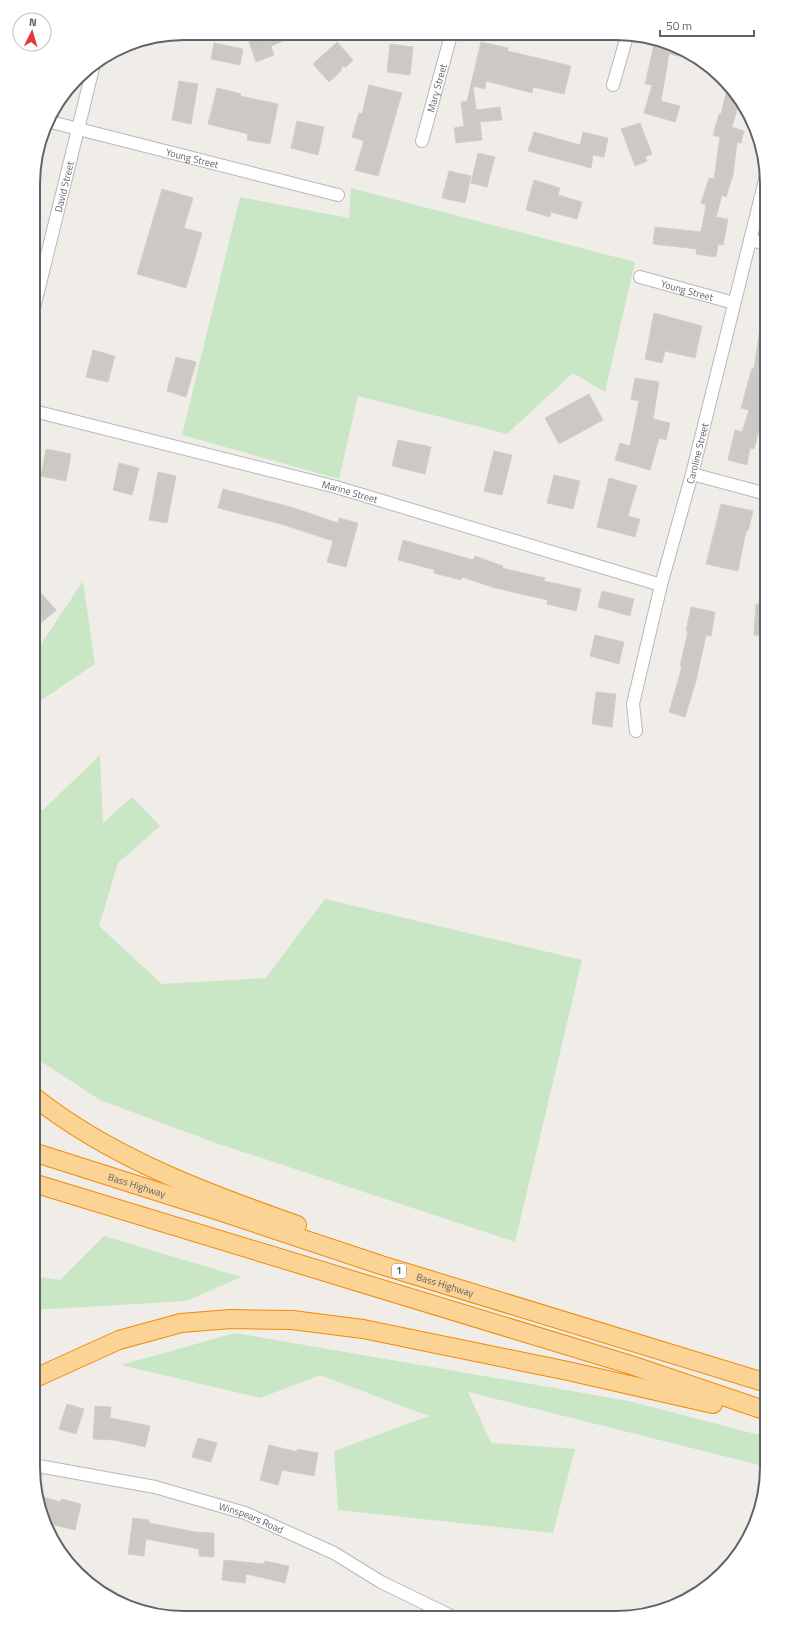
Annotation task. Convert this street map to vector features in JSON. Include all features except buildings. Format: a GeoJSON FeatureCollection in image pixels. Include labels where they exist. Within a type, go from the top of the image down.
{"type":"FeatureCollection","features":[{"type":"Feature","properties":{"kind":"highway"},"geometry":{"type":"LineString","coordinates":[[40,1102],[57,1115],[87,1134],[165,1174],[213,1195],[663,1350]]}},
{"type":"Feature","properties":{"kind":"highway","name":"Bass Highway"},"geometry":{"type":"LineString","coordinates":[[40,1154],[225,1213],[381,1266],[663,1350],[760,1381]]}},
{"type":"Feature","properties":{"kind":"highway","name":"1"},"geometry":{"type":"LineString","coordinates":[[40,1185],[630,1365],[760,1409]]}},
{"type":"Feature","properties":{"kind":"highway"},"geometry":{"type":"LineString","coordinates":[[40,1376],[119,1340],[181,1323],[231,1319],[292,1320],[363,1329],[568,1370],[760,1414]]}},
{"type":"Feature","properties":{"kind":"street","name":"Mary Street"},"geometry":{"type":"LineString","coordinates":[[422,141],[450,40]]}},
{"type":"Feature","properties":{"kind":"street"},"geometry":{"type":"LineString","coordinates":[[613,85],[626,40]]}},
{"type":"Feature","properties":{"kind":"street","name":"David Street"},"geometry":{"type":"LineString","coordinates":[[40,284],[92,74]]}},
{"type":"Feature","properties":{"kind":"street","name":"Young Street"},"geometry":{"type":"LineString","coordinates":[[54,123],[338,195]]}},
{"type":"Feature","properties":{"kind":"street","name":"Caroline Street"},"geometry":{"type":"LineString","coordinates":[[636,730],[633,704],[661,585],[692,474],[760,200]]}},
{"type":"Feature","properties":{"kind":"street"},"geometry":{"type":"LineString","coordinates":[[750,240],[760,242]]}},
{"type":"Feature","properties":{"kind":"street","name":"Young Street"},"geometry":{"type":"LineString","coordinates":[[640,277],[734,303]]}},
{"type":"Feature","properties":{"kind":"street","name":"Marine Street"},"geometry":{"type":"LineString","coordinates":[[40,413],[336,487],[661,585]]}},
{"type":"Feature","properties":{"kind":"street"},"geometry":{"type":"LineString","coordinates":[[692,474],[760,492]]}},
{"type":"Feature","properties":{"kind":"street","name":"Winspears Road"},"geometry":{"type":"LineString","coordinates":[[40,1466],[155,1486],[245,1513],[334,1553],[381,1582],[441,1611]]}},
{"type":"Feature","properties":{"kind":"green space"},"geometry":{"type":"Polygon","coordinates":[[[351,188],[635,262],[605,392],[573,373],[507,434],[358,396],[339,479],[182,435],[240,197],[349,218],[351,188]]]}},
{"type":"Feature","properties":{"kind":"green space"},"geometry":{"type":"Polygon","coordinates":[[[83,581],[95,664],[40,701],[40,646],[83,581]]]}},
{"type":"Feature","properties":{"kind":"green space"},"geometry":{"type":"Polygon","coordinates":[[[100,755],[103,823],[132,797],[160,826],[118,863],[99,926],[162,984],[266,978],[325,899],[582,960],[515,1242],[216,1143],[100,1100],[42,1062],[40,1058],[40,809],[43,810],[100,755]]]}},
{"type":"Feature","properties":{"kind":"green space"},"geometry":{"type":"Polygon","coordinates":[[[104,1236],[241,1277],[187,1301],[40,1310],[40,1277],[60,1280],[104,1236]]]}},
{"type":"Feature","properties":{"kind":"green space"},"geometry":{"type":"Polygon","coordinates":[[[235,1333],[629,1401],[760,1435],[760,1465],[468,1392],[491,1443],[575,1449],[553,1533],[338,1510],[334,1451],[429,1416],[320,1375],[260,1398],[121,1365],[235,1333]]]}}]}
